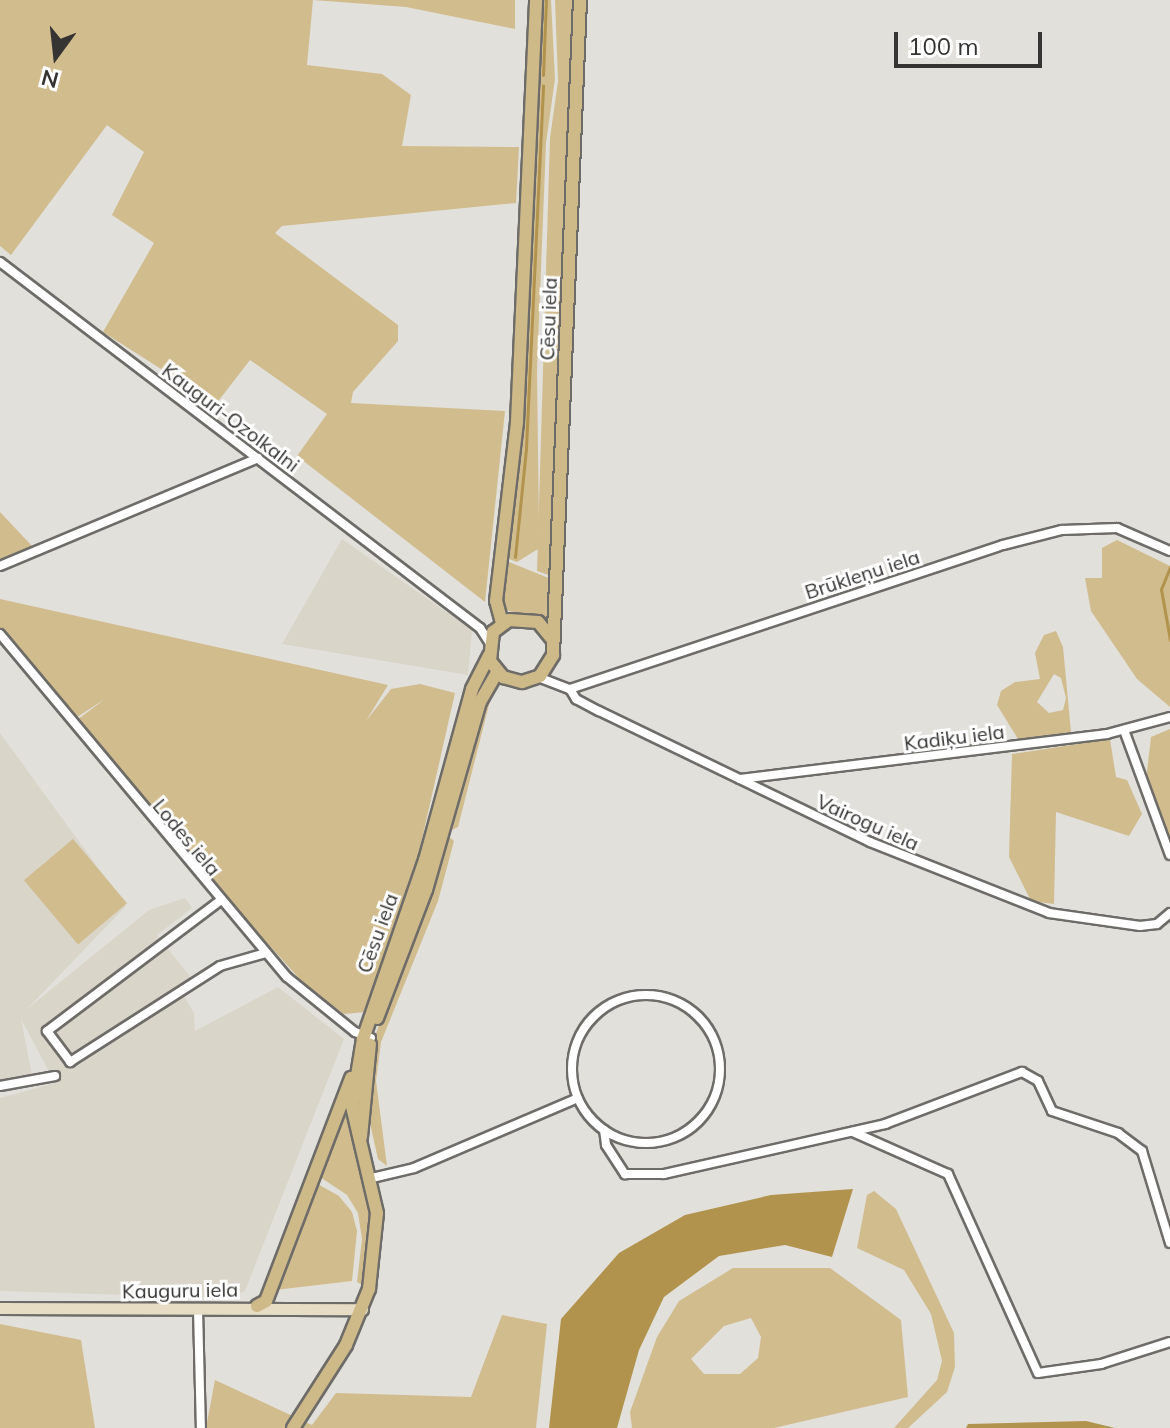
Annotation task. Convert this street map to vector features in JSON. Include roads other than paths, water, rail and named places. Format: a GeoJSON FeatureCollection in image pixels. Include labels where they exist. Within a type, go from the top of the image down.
{"type":"FeatureCollection","features":[{"type":"Feature","properties":{"kind":"main road","name":"Cēsu iela"},"geometry":{"type":"LineString","coordinates":[[293,1428],[346,1345],[362,1309],[376,1256],[372,1178],[352,1106],[360,1057],[431,875],[480,702],[497,672],[489,655],[489,642],[499,626],[496,601],[517,421],[536,0]]}},
{"type":"Feature","properties":{"kind":"main road","name":"Cēsu iela"},"geometry":{"type":"LineString","coordinates":[[548,668],[552,639],[580,0]]}},
{"type":"Feature","properties":{"kind":"main road"},"geometry":{"type":"LineString","coordinates":[[499,626],[531,619],[552,639]]}},
{"type":"Feature","properties":{"kind":"main road","name":"Cēsu iela"},"geometry":{"type":"LineString","coordinates":[[361,1137],[368,1037],[435,829],[472,689],[489,655]]}},
{"type":"Feature","properties":{"kind":"main road"},"geometry":{"type":"LineString","coordinates":[[497,672],[512,681],[538,677],[548,668]]}},
{"type":"Feature","properties":{"kind":"main road"},"geometry":{"type":"LineString","coordinates":[[257,1306],[266,1301],[360,1057]]}},
{"type":"Feature","properties":{"kind":"main road","name":"Kauguru iela"},"geometry":{"type":"LineString","coordinates":[[0,1308],[198,1309],[257,1306],[362,1309]]}},
{"type":"Feature","properties":{"kind":"street","name":"Kauguri-Ozolkalni"},"geometry":{"type":"LineString","coordinates":[[0,262],[441,599]]}},
{"type":"Feature","properties":{"kind":"street"},"geometry":{"type":"LineString","coordinates":[[0,566],[258,458]]}},
{"type":"Feature","properties":{"kind":"street","name":"Brūkleņu iela"},"geometry":{"type":"LineString","coordinates":[[568,689],[1003,545],[1062,530],[1117,528],[1170,551]]}},
{"type":"Feature","properties":{"kind":"street"},"geometry":{"type":"LineString","coordinates":[[441,599],[499,626]]}},
{"type":"Feature","properties":{"kind":"street"},"geometry":{"type":"LineString","coordinates":[[441,599],[480,628],[489,642]]}},
{"type":"Feature","properties":{"kind":"street","name":"Lodes iela"},"geometry":{"type":"LineString","coordinates":[[0,634],[287,977],[368,1037]]}},
{"type":"Feature","properties":{"kind":"street"},"geometry":{"type":"LineString","coordinates":[[548,668],[556,686],[568,689]]}},
{"type":"Feature","properties":{"kind":"street"},"geometry":{"type":"LineString","coordinates":[[538,677],[568,689]]}},
{"type":"Feature","properties":{"kind":"street","name":"Vairogu iela"},"geometry":{"type":"LineString","coordinates":[[568,689],[576,699],[596,710],[870,842],[1049,913],[1140,926],[1157,924],[1170,913]]}},
{"type":"Feature","properties":{"kind":"street","name":"Kadiķu iela"},"geometry":{"type":"LineString","coordinates":[[740,779],[1124,730],[1170,717]]}},
{"type":"Feature","properties":{"kind":"street"},"geometry":{"type":"LineString","coordinates":[[1124,730],[1170,855]]}},
{"type":"Feature","properties":{"kind":"street"},"geometry":{"type":"LineString","coordinates":[[221,900],[47,1031],[70,1062],[220,966],[266,953]]}},
{"type":"Feature","properties":{"kind":"street"},"geometry":{"type":"LineString","coordinates":[[604,1130],[643,1143],[664,1141],[700,1121],[712,1104],[721,1064],[705,1023],[667,997],[633,996],[601,1009],[574,1047],[571,1070],[578,1098],[604,1130],[606,1145],[625,1174],[664,1174],[853,1131],[1022,1072],[1038,1081],[1052,1111],[1118,1133],[1142,1151],[1170,1243]]}},
{"type":"Feature","properties":{"kind":"street"},"geometry":{"type":"LineString","coordinates":[[0,1086],[55,1076]]}},
{"type":"Feature","properties":{"kind":"street"},"geometry":{"type":"LineString","coordinates":[[372,1178],[414,1168],[578,1098]]}},
{"type":"Feature","properties":{"kind":"street"},"geometry":{"type":"LineString","coordinates":[[853,1131],[948,1174],[1038,1373],[1101,1364],[1170,1342]]}},
{"type":"Feature","properties":{"kind":"street"},"geometry":{"type":"LineString","coordinates":[[198,1309],[201,1428]]}},
{"type":"Feature","properties":{"kind":"waterway"},"geometry":{"type":"LineString","coordinates":[[543,75],[546,0]]}},
{"type":"Feature","properties":{"kind":"waterway"},"geometry":{"type":"LineString","coordinates":[[515,557],[526,448],[543,85]]}},
{"type":"Feature","properties":{"kind":"waterway"},"geometry":{"type":"LineString","coordinates":[[1170,567],[1161,589],[1170,640]]}}]}
